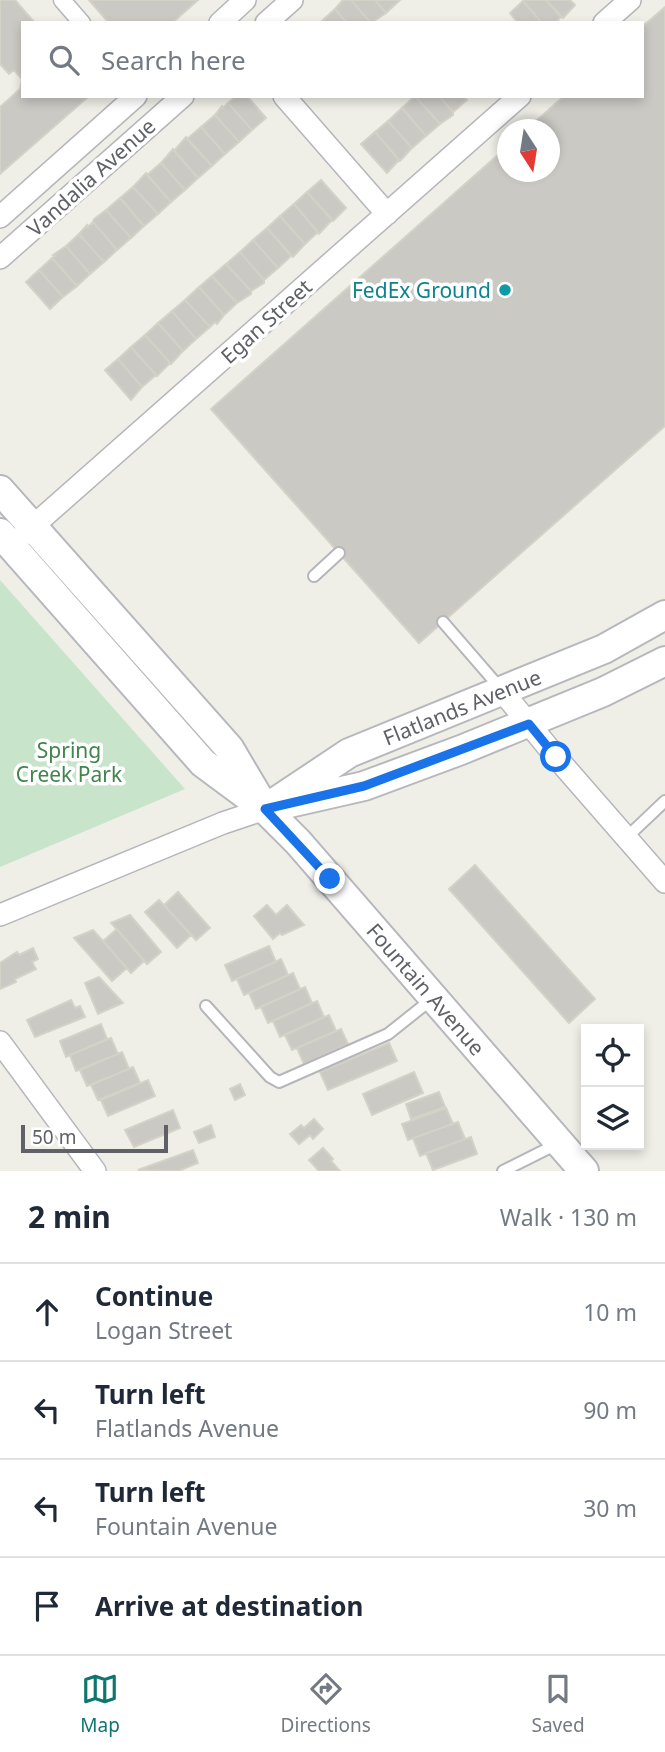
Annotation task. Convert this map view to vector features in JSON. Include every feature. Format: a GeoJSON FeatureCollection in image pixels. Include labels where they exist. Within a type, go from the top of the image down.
{"type":"FeatureCollection","features":[{"type":"Feature","properties":{"kind":"main road","name":"Fountain Avenue"},"geometry":{"type":"LineString","coordinates":[[0,490],[229,748],[265,809]]}},
{"type":"Feature","properties":{"kind":"main road","name":"Fountain Avenue"},"geometry":{"type":"LineString","coordinates":[[5,540],[203,763],[265,809],[298,842],[584,1171]]}},
{"type":"Feature","properties":{"kind":"main road","name":"Flatlands Avenue"},"geometry":{"type":"LineString","coordinates":[[265,809],[349,753],[604,649],[665,615]]}},
{"type":"Feature","properties":{"kind":"main road","name":"Flatlands Avenue"},"geometry":{"type":"LineString","coordinates":[[265,809],[364,786],[529,724],[621,684],[665,661]]}},
{"type":"Feature","properties":{"kind":"street"},"geometry":{"type":"LineString","coordinates":[[62,0],[80,21]]}},
{"type":"Feature","properties":{"kind":"street"},"geometry":{"type":"LineString","coordinates":[[222,21],[245,0]]}},
{"type":"Feature","properties":{"kind":"street"},"geometry":{"type":"LineString","coordinates":[[268,21],[292,0]]}},
{"type":"Feature","properties":{"kind":"street"},"geometry":{"type":"LineString","coordinates":[[606,21],[630,0]]}},
{"type":"Feature","properties":{"kind":"street","name":"Vandalia Avenue"},"geometry":{"type":"LineString","coordinates":[[0,217],[134,98]]}},
{"type":"Feature","properties":{"kind":"street","name":"Vandalia Avenue"},"geometry":{"type":"LineString","coordinates":[[0,258],[181,98]]}},
{"type":"Feature","properties":{"kind":"street"},"geometry":{"type":"LineString","coordinates":[[286,98],[387,214]]}},
{"type":"Feature","properties":{"kind":"street","name":"Egan Street"},"geometry":{"type":"LineString","coordinates":[[5,540],[33,527],[518,98]]}},
{"type":"Feature","properties":{"kind":"street"},"geometry":{"type":"LineString","coordinates":[[502,691],[665,882]]}},
{"type":"Feature","properties":{"kind":"street","name":"Flatlands Avenue"},"geometry":{"type":"LineString","coordinates":[[0,915],[223,823],[265,809]]}},
{"type":"Feature","properties":{"kind":"street"},"geometry":{"type":"LineString","coordinates":[[0,1042],[95,1171]]}},
{"type":"Feature","properties":{"kind":"lane"},"geometry":{"type":"LineString","coordinates":[[314,576],[339,553]]}},
{"type":"Feature","properties":{"kind":"lane"},"geometry":{"type":"LineString","coordinates":[[443,622],[502,691]]}},
{"type":"Feature","properties":{"kind":"lane"},"geometry":{"type":"LineString","coordinates":[[626,838],[665,801]]}},
{"type":"Feature","properties":{"kind":"lane"},"geometry":{"type":"LineString","coordinates":[[206,1006],[270,1077],[279,1082],[388,1034],[434,997]]}},
{"type":"Feature","properties":{"kind":"lane"},"geometry":{"type":"LineString","coordinates":[[503,1171],[558,1143]]}},
{"type":"Feature","properties":{"kind":"green space","name":"Spring Creek Park"},"geometry":{"type":"Polygon","coordinates":[[[0,580],[185,789],[0,867],[0,580]]]}},
{"type":"Feature","properties":{"kind":"building"},"geometry":{"type":"Polygon","coordinates":[[[0,0],[15,0],[33,21],[21,21],[21,78],[14,70],[9,74],[0,64],[0,0]]]}},
{"type":"Feature","properties":{"kind":"building"},"geometry":{"type":"Polygon","coordinates":[[[89,0],[198,0],[174,21],[107,21],[89,0]]]}},
{"type":"Feature","properties":{"kind":"building"},"geometry":{"type":"Polygon","coordinates":[[[343,0],[351,0],[369,21],[345,21],[335,9],[343,0]]]}},
{"type":"Feature","properties":{"kind":"building"},"geometry":{"type":"Polygon","coordinates":[[[351,0],[375,0],[386,13],[369,21],[351,0]]]}},
{"type":"Feature","properties":{"kind":"building"},"geometry":{"type":"Polygon","coordinates":[[[375,0],[400,0],[386,13],[375,0]]]}},
{"type":"Feature","properties":{"kind":"building"},"geometry":{"type":"Polygon","coordinates":[[[546,0],[561,17],[557,21],[540,21],[523,1],[546,0]]]}},
{"type":"Feature","properties":{"kind":"building"},"geometry":{"type":"Polygon","coordinates":[[[546,0],[570,0],[575,5],[563,18],[546,0]]]}},
{"type":"Feature","properties":{"kind":"building"},"geometry":{"type":"Polygon","coordinates":[[[523,1],[540,21],[516,21],[510,13],[523,1]]]}},
{"type":"Feature","properties":{"kind":"building","name":"FedEx Ground"},"geometry":{"type":"Polygon","coordinates":[[[665,7],[665,426],[419,643],[211,409],[497,156],[497,182],[560,182],[560,119],[538,119],[562,98],[644,98],[644,25],[665,7]]]}},
{"type":"Feature","properties":{"kind":"building"},"geometry":{"type":"Polygon","coordinates":[[[335,9],[345,21],[322,21],[335,9]]]}},
{"type":"Feature","properties":{"kind":"building"},"geometry":{"type":"Polygon","coordinates":[[[21,84],[21,98],[87,98],[0,174],[0,107],[20,89],[21,84]]]}},
{"type":"Feature","properties":{"kind":"building"},"geometry":{"type":"Polygon","coordinates":[[[234,98],[249,98],[266,118],[252,130],[228,103],[234,98]]]}},
{"type":"Feature","properties":{"kind":"building"},"geometry":{"type":"Polygon","coordinates":[[[413,98],[417,98],[440,124],[426,136],[402,108],[413,98]]]}},
{"type":"Feature","properties":{"kind":"building"},"geometry":{"type":"Polygon","coordinates":[[[417,98],[441,98],[453,115],[440,124],[417,98]]]}},
{"type":"Feature","properties":{"kind":"building"},"geometry":{"type":"Polygon","coordinates":[[[441,98],[467,100],[453,112],[441,98]]]}},
{"type":"Feature","properties":{"kind":"building"},"geometry":{"type":"Polygon","coordinates":[[[228,103],[252,130],[239,142],[215,115],[228,103]]]}},
{"type":"Feature","properties":{"kind":"building"},"geometry":{"type":"Polygon","coordinates":[[[402,108],[426,136],[412,148],[388,121],[402,108]]]}},
{"type":"Feature","properties":{"kind":"building"},"geometry":{"type":"Polygon","coordinates":[[[215,115],[239,142],[225,154],[201,127],[215,115]]]}},
{"type":"Feature","properties":{"kind":"building"},"geometry":{"type":"Polygon","coordinates":[[[388,121],[412,148],[400,161],[375,132],[388,121]]]}},
{"type":"Feature","properties":{"kind":"building"},"geometry":{"type":"Polygon","coordinates":[[[201,127],[225,154],[212,166],[187,139],[201,127]]]}},
{"type":"Feature","properties":{"kind":"building"},"geometry":{"type":"Polygon","coordinates":[[[375,132],[399,160],[387,173],[361,144],[375,132]]]}},
{"type":"Feature","properties":{"kind":"building"},"geometry":{"type":"Polygon","coordinates":[[[186,137],[212,166],[198,178],[174,151],[186,137]]]}},
{"type":"Feature","properties":{"kind":"building"},"geometry":{"type":"Polygon","coordinates":[[[173,149],[198,178],[185,190],[161,163],[173,149]]]}},
{"type":"Feature","properties":{"kind":"building"},"geometry":{"type":"Polygon","coordinates":[[[161,163],[185,190],[171,202],[147,175],[161,163]]]}},
{"type":"Feature","properties":{"kind":"building"},"geometry":{"type":"Polygon","coordinates":[[[146,173],[171,202],[158,214],[133,187],[146,173]]]}},
{"type":"Feature","properties":{"kind":"building"},"geometry":{"type":"Polygon","coordinates":[[[321,180],[346,208],[333,221],[307,192],[321,180]]]}},
{"type":"Feature","properties":{"kind":"building"},"geometry":{"type":"Polygon","coordinates":[[[133,187],[158,214],[144,226],[120,198],[133,187]]]}},
{"type":"Feature","properties":{"kind":"building"},"geometry":{"type":"Polygon","coordinates":[[[307,192],[332,220],[319,234],[294,204],[307,192]]]}},
{"type":"Feature","properties":{"kind":"building"},"geometry":{"type":"Polygon","coordinates":[[[120,198],[144,226],[131,238],[106,210],[120,198]]]}},
{"type":"Feature","properties":{"kind":"building"},"geometry":{"type":"Polygon","coordinates":[[[294,204],[318,232],[305,244],[280,216],[294,204]]]}},
{"type":"Feature","properties":{"kind":"building"},"geometry":{"type":"Polygon","coordinates":[[[106,210],[131,238],[117,250],[93,222],[106,210]]]}},
{"type":"Feature","properties":{"kind":"building"},"geometry":{"type":"Polygon","coordinates":[[[280,216],[305,244],[293,257],[267,228],[280,216]]]}},
{"type":"Feature","properties":{"kind":"building"},"geometry":{"type":"Polygon","coordinates":[[[93,222],[117,250],[104,262],[79,234],[93,222]]]}},
{"type":"Feature","properties":{"kind":"building"},"geometry":{"type":"Polygon","coordinates":[[[267,228],[291,256],[278,268],[253,240],[267,228]]]}},
{"type":"Feature","properties":{"kind":"building"},"geometry":{"type":"Polygon","coordinates":[[[79,234],[104,262],[90,274],[66,246],[79,234]]]}},
{"type":"Feature","properties":{"kind":"building"},"geometry":{"type":"Polygon","coordinates":[[[253,240],[278,268],[264,280],[240,252],[253,240]]]}},
{"type":"Feature","properties":{"kind":"building"},"geometry":{"type":"Polygon","coordinates":[[[66,246],[90,274],[77,286],[52,258],[66,246]]]}},
{"type":"Feature","properties":{"kind":"building"},"geometry":{"type":"Polygon","coordinates":[[[240,252],[264,280],[264,283],[251,291],[226,264],[240,252]]]}},
{"type":"Feature","properties":{"kind":"building"},"geometry":{"type":"Polygon","coordinates":[[[52,258],[77,286],[63,297],[39,270],[52,258]]]}},
{"type":"Feature","properties":{"kind":"building"},"geometry":{"type":"Polygon","coordinates":[[[226,264],[251,291],[251,294],[237,303],[212,276],[226,264]]]}},
{"type":"Feature","properties":{"kind":"building"},"geometry":{"type":"Polygon","coordinates":[[[39,270],[63,297],[50,309],[26,282],[39,270]]]}},
{"type":"Feature","properties":{"kind":"building"},"geometry":{"type":"Polygon","coordinates":[[[212,276],[237,303],[224,315],[199,287],[212,276]]]}},
{"type":"Feature","properties":{"kind":"building"},"geometry":{"type":"Polygon","coordinates":[[[199,287],[224,315],[217,324],[215,322],[210,327],[185,300],[199,287]]]}},
{"type":"Feature","properties":{"kind":"building"},"geometry":{"type":"Polygon","coordinates":[[[185,300],[210,327],[196,339],[172,311],[185,300]]]}},
{"type":"Feature","properties":{"kind":"building"},"geometry":{"type":"Polygon","coordinates":[[[172,311],[196,339],[183,351],[158,323],[172,311]]]}},
{"type":"Feature","properties":{"kind":"building"},"geometry":{"type":"Polygon","coordinates":[[[158,323],[183,351],[171,364],[145,335],[158,323]]]}},
{"type":"Feature","properties":{"kind":"building"},"geometry":{"type":"Polygon","coordinates":[[[145,335],[170,363],[157,376],[131,347],[145,335]]]}},
{"type":"Feature","properties":{"kind":"building"},"geometry":{"type":"Polygon","coordinates":[[[131,347],[156,375],[142,387],[118,359],[131,347]]]}},
{"type":"Feature","properties":{"kind":"building"},"geometry":{"type":"Polygon","coordinates":[[[118,359],[142,387],[131,400],[105,370],[118,359]]]}},
{"type":"Feature","properties":{"kind":"building"},"geometry":{"type":"Polygon","coordinates":[[[475,865],[595,999],[569,1023],[449,889],[475,865]]]}},
{"type":"Feature","properties":{"kind":"building"},"geometry":{"type":"Polygon","coordinates":[[[178,892],[210,928],[196,940],[164,905],[178,892]]]}},
{"type":"Feature","properties":{"kind":"building"},"geometry":{"type":"Polygon","coordinates":[[[159,900],[191,935],[177,948],[145,912],[159,900]]]}},
{"type":"Feature","properties":{"kind":"building"},"geometry":{"type":"Polygon","coordinates":[[[267,905],[276,915],[287,905],[304,925],[282,935],[280,933],[273,939],[254,916],[267,905]]]}},
{"type":"Feature","properties":{"kind":"building"},"geometry":{"type":"Polygon","coordinates":[[[130,915],[161,952],[147,964],[111,923],[130,915]]]}},
{"type":"Feature","properties":{"kind":"building"},"geometry":{"type":"Polygon","coordinates":[[[117,929],[144,961],[131,973],[103,941],[117,929]]]}},
{"type":"Feature","properties":{"kind":"building"},"geometry":{"type":"Polygon","coordinates":[[[93,930],[127,968],[112,981],[74,938],[93,930]]]}},
{"type":"Feature","properties":{"kind":"building"},"geometry":{"type":"Polygon","coordinates":[[[269,946],[276,962],[232,981],[225,965],[269,946]]]}},
{"type":"Feature","properties":{"kind":"building"},"geometry":{"type":"Polygon","coordinates":[[[33,948],[38,959],[32,962],[36,969],[0,989],[0,963],[17,952],[19,955],[33,948]]]}},
{"type":"Feature","properties":{"kind":"building"},"geometry":{"type":"Polygon","coordinates":[[[281,959],[288,975],[244,995],[237,979],[281,959]]]}},
{"type":"Feature","properties":{"kind":"building"},"geometry":{"type":"Polygon","coordinates":[[[293,973],[300,989],[256,1009],[249,993],[293,973]]]}},
{"type":"Feature","properties":{"kind":"building"},"geometry":{"type":"Polygon","coordinates":[[[99,977],[123,1003],[98,1014],[85,983],[99,977]]]}},
{"type":"Feature","properties":{"kind":"building"},"geometry":{"type":"Polygon","coordinates":[[[305,987],[312,1003],[268,1023],[261,1007],[305,987]]]}},
{"type":"Feature","properties":{"kind":"building"},"geometry":{"type":"Polygon","coordinates":[[[71,1000],[75,1008],[80,1006],[85,1017],[35,1037],[27,1020],[71,1000]]]}},
{"type":"Feature","properties":{"kind":"building"},"geometry":{"type":"Polygon","coordinates":[[[317,1001],[324,1017],[280,1037],[273,1021],[317,1001]]]}},
{"type":"Feature","properties":{"kind":"building"},"geometry":{"type":"Polygon","coordinates":[[[329,1015],[336,1031],[292,1050],[285,1035],[329,1015]]]}},
{"type":"Feature","properties":{"kind":"building"},"geometry":{"type":"Polygon","coordinates":[[[101,1024],[107,1039],[66,1057],[60,1041],[101,1024]]]}},
{"type":"Feature","properties":{"kind":"building"},"geometry":{"type":"Polygon","coordinates":[[[341,1029],[348,1044],[304,1064],[297,1048],[341,1029]]]}},
{"type":"Feature","properties":{"kind":"building"},"geometry":{"type":"Polygon","coordinates":[[[111,1038],[118,1054],[76,1071],[70,1055],[111,1038]]]}},
{"type":"Feature","properties":{"kind":"building"},"geometry":{"type":"Polygon","coordinates":[[[389,1043],[397,1061],[328,1090],[320,1072],[389,1043]]]}},
{"type":"Feature","properties":{"kind":"building"},"geometry":{"type":"Polygon","coordinates":[[[122,1052],[129,1069],[87,1086],[80,1070],[122,1052]]]}},
{"type":"Feature","properties":{"kind":"building"},"geometry":{"type":"Polygon","coordinates":[[[133,1067],[140,1083],[98,1100],[91,1085],[133,1067]]]}},
{"type":"Feature","properties":{"kind":"building"},"geometry":{"type":"Polygon","coordinates":[[[414,1072],[423,1093],[372,1115],[363,1094],[414,1072]]]}},
{"type":"Feature","properties":{"kind":"building"},"geometry":{"type":"Polygon","coordinates":[[[148,1080],[155,1096],[108,1116],[101,1100],[148,1080]]]}},
{"type":"Feature","properties":{"kind":"building"},"geometry":{"type":"Polygon","coordinates":[[[240,1084],[245,1095],[235,1100],[230,1089],[240,1084]]]}},
{"type":"Feature","properties":{"kind":"building"},"geometry":{"type":"Polygon","coordinates":[[[439,1092],[445,1107],[411,1119],[406,1104],[439,1092]]]}},
{"type":"Feature","properties":{"kind":"building"},"geometry":{"type":"Polygon","coordinates":[[[446,1108],[453,1124],[408,1140],[402,1124],[446,1108]]]}},
{"type":"Feature","properties":{"kind":"building"},"geometry":{"type":"Polygon","coordinates":[[[173,1110],[180,1128],[134,1147],[125,1130],[173,1110]]]}},
{"type":"Feature","properties":{"kind":"building"},"geometry":{"type":"Polygon","coordinates":[[[314,1119],[323,1129],[313,1139],[310,1135],[299,1144],[290,1134],[301,1125],[304,1128],[314,1119]]]}},
{"type":"Feature","properties":{"kind":"building"},"geometry":{"type":"Polygon","coordinates":[[[458,1122],[465,1139],[420,1156],[413,1138],[458,1122]]]}},
{"type":"Feature","properties":{"kind":"building"},"geometry":{"type":"Polygon","coordinates":[[[211,1125],[215,1137],[199,1143],[194,1132],[211,1125]]]}},
{"type":"Feature","properties":{"kind":"building"},"geometry":{"type":"Polygon","coordinates":[[[471,1137],[477,1154],[433,1170],[426,1153],[471,1137]]]}},
{"type":"Feature","properties":{"kind":"building"},"geometry":{"type":"Polygon","coordinates":[[[323,1148],[340,1171],[319,1171],[309,1160],[323,1148]]]}},
{"type":"Feature","properties":{"kind":"building"},"geometry":{"type":"Polygon","coordinates":[[[193,1150],[198,1163],[178,1171],[138,1170],[193,1150]]]}},
{"type":"Feature","properties":{"kind":"place","name":"FedEx Ground"},"geometry":{"type":"Point","coordinates":[505,290]}},
{"type":"Feature","properties":{"kind":"route"},"geometry":{"type":"LineString","coordinates":[[330,879],[265,809],[364,786],[529,724],[556,757]]}}]}
